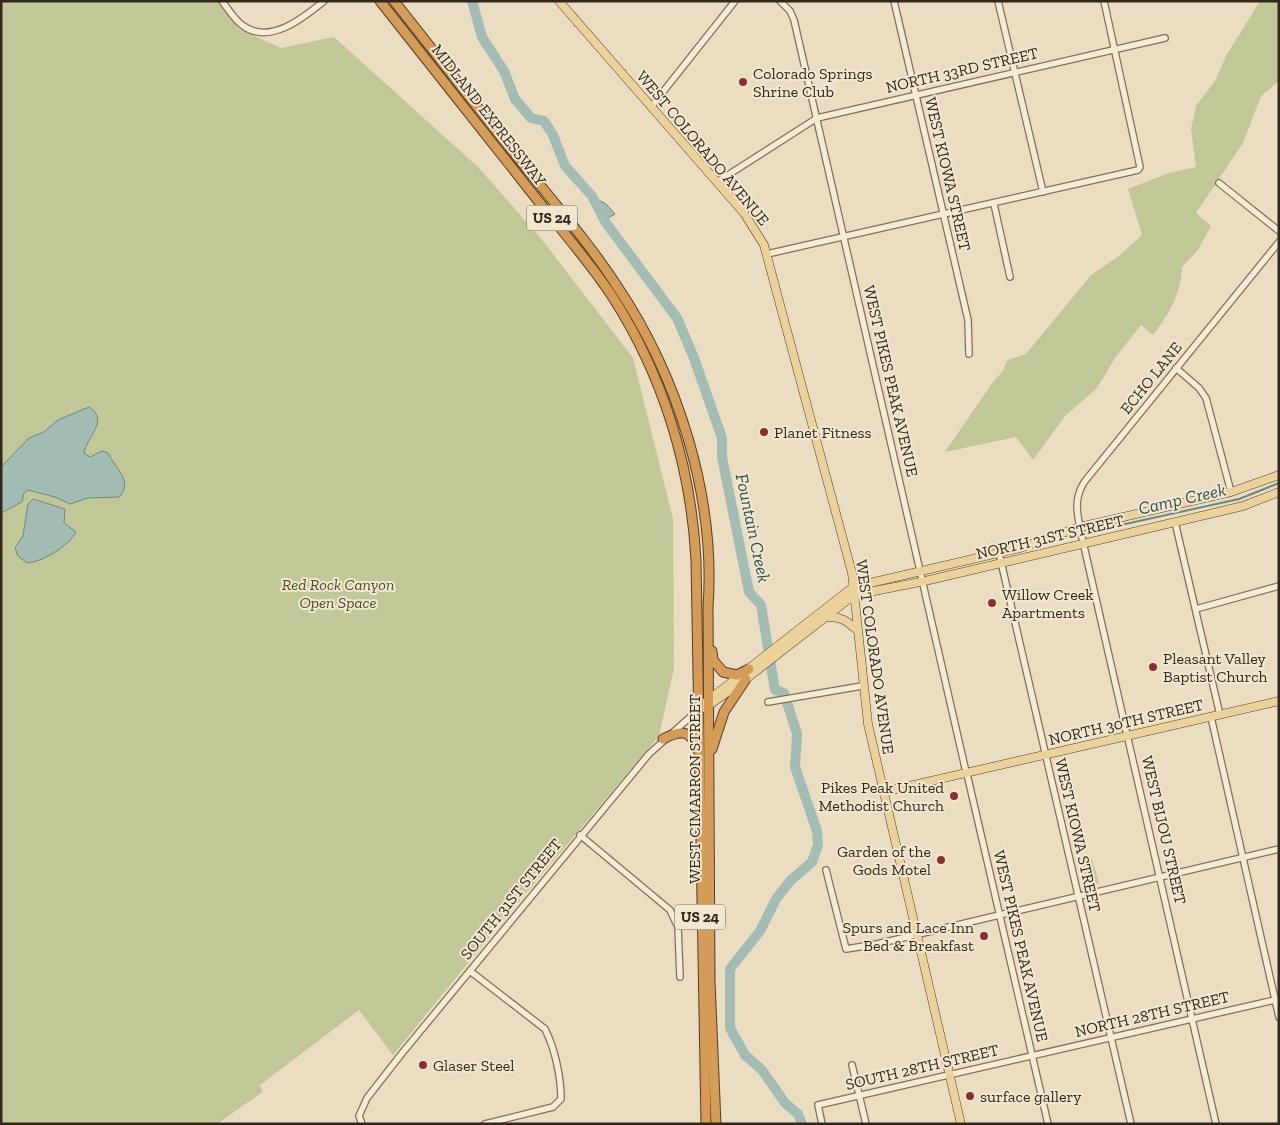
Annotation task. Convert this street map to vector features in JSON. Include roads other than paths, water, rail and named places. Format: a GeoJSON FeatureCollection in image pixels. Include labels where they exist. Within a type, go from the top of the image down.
{"type":"FeatureCollection","features":[{"type":"Feature","properties":{"kind":"highway","name":"MIDLAND EXPRESSWAY"},"geometry":{"type":"LineString","coordinates":[[380,1],[582,256],[612,297],[655,376],[670,417],[682,459]]}},
{"type":"Feature","properties":{"kind":"highway","name":"MIDLAND EXPRESSWAY"},"geometry":{"type":"LineString","coordinates":[[394,1],[617,285],[638,319],[667,376],[683,421],[692,456]]}},
{"type":"Feature","properties":{"kind":"highway","name":"WEST CIMARRON STREET"},"geometry":{"type":"LineString","coordinates":[[692,456],[705,530],[710,583],[708,607],[710,981],[716,1124]]}},
{"type":"Feature","properties":{"kind":"highway","name":"WEST CIMARRON STREET"},"geometry":{"type":"LineString","coordinates":[[682,459],[695,540],[706,1124]]}},
{"type":"Feature","properties":{"kind":"highway"},"geometry":{"type":"LineString","coordinates":[[708,607],[713,660],[726,673],[737,674],[749,669]]}},
{"type":"Feature","properties":{"kind":"highway"},"geometry":{"type":"LineString","coordinates":[[709,769],[722,718],[746,679]]}},
{"type":"Feature","properties":{"kind":"highway"},"geometry":{"type":"LineString","coordinates":[[663,739],[675,732],[684,732],[693,740],[698,757]]}},
{"type":"Feature","properties":{"kind":"main road","name":"WEST COLORADO AVENUE"},"geometry":{"type":"LineString","coordinates":[[559,1],[751,221],[761,238],[767,254],[852,573],[862,686],[883,792],[960,1124]]}},
{"type":"Feature","properties":{"kind":"main road","name":"NORTH 31ST STREET"},"geometry":{"type":"LineString","coordinates":[[920,571],[999,553],[1080,527],[1231,492],[1279,475]]}},
{"type":"Feature","properties":{"kind":"main road","name":"NORTH 31ST STREET"},"geometry":{"type":"LineString","coordinates":[[854,591],[923,581],[1248,504],[1279,492]]}},
{"type":"Feature","properties":{"kind":"main road","name":"SOUTH 31ST STREET"},"geometry":{"type":"LineString","coordinates":[[698,710],[746,679],[759,665],[854,591],[920,571]]}},
{"type":"Feature","properties":{"kind":"main road","name":"SOUTH 31ST STREET"},"geometry":{"type":"LineString","coordinates":[[779,649],[826,617],[854,591]]}},
{"type":"Feature","properties":{"kind":"main road"},"geometry":{"type":"LineString","coordinates":[[826,617],[838,616],[847,620],[858,631]]}},
{"type":"Feature","properties":{"kind":"main road","name":"SOUTH 31ST STREET"},"geometry":{"type":"LineString","coordinates":[[708,704],[749,669],[759,665]]}},
{"type":"Feature","properties":{"kind":"main road","name":"NORTH 30TH STREET"},"geometry":{"type":"LineString","coordinates":[[883,792],[1279,701]]}},
{"type":"Feature","properties":{"kind":"street"},"geometry":{"type":"LineString","coordinates":[[222,1],[241,24],[258,32],[271,32],[289,25],[324,1]]}},
{"type":"Feature","properties":{"kind":"street"},"geometry":{"type":"LineString","coordinates":[[651,106],[735,1]]}},
{"type":"Feature","properties":{"kind":"street","name":"WEST KIOWA STREET"},"geometry":{"type":"LineString","coordinates":[[894,1],[968,320],[969,354]]}},
{"type":"Feature","properties":{"kind":"street"},"geometry":{"type":"LineString","coordinates":[[998,1],[1043,192]]}},
{"type":"Feature","properties":{"kind":"street"},"geometry":{"type":"LineString","coordinates":[[767,254],[943,216],[1138,170],[1140,167],[1104,1]]}},
{"type":"Feature","properties":{"kind":"street","name":"WEST PIKES PEAK AVENUE"},"geometry":{"type":"LineString","coordinates":[[782,2],[790,11],[794,20],[923,581],[964,773],[1000,914],[1048,1124]]}},
{"type":"Feature","properties":{"kind":"street","name":"NORTH 33RD STREET"},"geometry":{"type":"LineString","coordinates":[[718,182],[817,118],[1165,38]]}},
{"type":"Feature","properties":{"kind":"street"},"geometry":{"type":"LineString","coordinates":[[1219,183],[1279,231]]}},
{"type":"Feature","properties":{"kind":"street"},"geometry":{"type":"LineString","coordinates":[[994,204],[1010,277]]}},
{"type":"Feature","properties":{"kind":"street","name":"ECHO LANE"},"geometry":{"type":"LineString","coordinates":[[1083,542],[1076,509],[1080,488],[1279,242]]}},
{"type":"Feature","properties":{"kind":"street"},"geometry":{"type":"LineString","coordinates":[[1176,368],[1199,388],[1206,398],[1231,492]]}},
{"type":"Feature","properties":{"kind":"street"},"geometry":{"type":"LineString","coordinates":[[1175,522],[1220,715]]}},
{"type":"Feature","properties":{"kind":"street","name":"WEST BIJOU STREET"},"geometry":{"type":"LineString","coordinates":[[1083,542],[1216,1124]]}},
{"type":"Feature","properties":{"kind":"street","name":"WEST KIOWA STREET"},"geometry":{"type":"LineString","coordinates":[[999,553],[1131,1124]]}},
{"type":"Feature","properties":{"kind":"street"},"geometry":{"type":"LineString","coordinates":[[1196,609],[1279,586]]}},
{"type":"Feature","properties":{"kind":"street"},"geometry":{"type":"LineString","coordinates":[[768,702],[795,699],[862,686]]}},
{"type":"Feature","properties":{"kind":"street","name":"SOUTH 31ST STREET"},"geometry":{"type":"LineString","coordinates":[[362,1124],[359,1116],[367,1098],[580,835],[663,739],[698,710]]}},
{"type":"Feature","properties":{"kind":"street"},"geometry":{"type":"LineString","coordinates":[[1211,717],[1277,999],[1279,1017]]}},
{"type":"Feature","properties":{"kind":"street"},"geometry":{"type":"LineString","coordinates":[[580,835],[670,910],[678,927],[680,977]]}},
{"type":"Feature","properties":{"kind":"street"},"geometry":{"type":"LineString","coordinates":[[826,870],[846,949],[877,944],[1279,849]]}},
{"type":"Feature","properties":{"kind":"street"},"geometry":{"type":"LineString","coordinates":[[470,971],[545,1029],[549,1037],[561,1086],[561,1099],[553,1107],[485,1124]]}},
{"type":"Feature","properties":{"kind":"street","name":"NORTH 28TH STREET"},"geometry":{"type":"LineString","coordinates":[[1032,1056],[1277,999]]}},
{"type":"Feature","properties":{"kind":"street","name":"SOUTH 28TH STREET"},"geometry":{"type":"LineString","coordinates":[[822,1124],[818,1105],[1032,1056]]}},
{"type":"Feature","properties":{"kind":"street"},"geometry":{"type":"LineString","coordinates":[[852,1065],[866,1124]]}},
{"type":"Feature","properties":{"kind":"water"},"geometry":{"type":"Polygon","coordinates":[[[595,198],[606,204],[615,214],[601,222],[592,200],[595,198]]]}},
{"type":"Feature","properties":{"kind":"water"},"geometry":{"type":"Polygon","coordinates":[[[89,407],[95,412],[97,423],[84,453],[90,457],[102,451],[108,453],[124,480],[125,486],[119,497],[88,498],[70,504],[55,497],[28,490],[24,493],[22,502],[1,513],[1,467],[29,438],[44,432],[58,420],[89,407]]]}},
{"type":"Feature","properties":{"kind":"water"},"geometry":{"type":"Polygon","coordinates":[[[33,499],[65,509],[64,523],[76,532],[68,543],[55,552],[40,560],[27,563],[18,556],[15,548],[23,536],[28,504],[33,499]]]}},
{"type":"Feature","properties":{"kind":"waterway","name":"Fountain Creek"},"geometry":{"type":"LineString","coordinates":[[472,1],[482,37],[504,71],[515,99],[531,118],[544,121],[553,135],[565,166],[592,196],[606,223],[677,318],[694,358],[722,438],[722,457],[749,592],[761,605],[775,690],[784,693],[797,734],[795,767],[817,831],[818,845],[812,862],[790,881],[776,899],[760,931],[730,969],[730,1028],[745,1055],[762,1070],[785,1103],[798,1114],[802,1124]]}},
{"type":"Feature","properties":{"kind":"waterway","name":"Camp Creek"},"geometry":{"type":"LineString","coordinates":[[1089,532],[1239,499],[1279,483]]}},
{"type":"Feature","properties":{"kind":"place","name":"Colorado Springs Shrine Club"},"geometry":{"type":"Point","coordinates":[743,82]}},
{"type":"Feature","properties":{"kind":"place","name":"Planet Fitness"},"geometry":{"type":"Point","coordinates":[764,432]}},
{"type":"Feature","properties":{"kind":"place","name":"Willow Creek Apartments"},"geometry":{"type":"Point","coordinates":[992,603]}},
{"type":"Feature","properties":{"kind":"place","name":"Pleasant Valley Baptist Church"},"geometry":{"type":"Point","coordinates":[1153,667]}},
{"type":"Feature","properties":{"kind":"place","name":"Pikes Peak United Methodist Church"},"geometry":{"type":"Point","coordinates":[954,796]}},
{"type":"Feature","properties":{"kind":"place","name":"Garden of the Gods Motel"},"geometry":{"type":"Point","coordinates":[941,860]}},
{"type":"Feature","properties":{"kind":"place","name":"Spurs and Lace Inn Bed & Breakfast"},"geometry":{"type":"Point","coordinates":[984,936]}},
{"type":"Feature","properties":{"kind":"place","name":"Glaser Steel"},"geometry":{"type":"Point","coordinates":[423,1065]}},
{"type":"Feature","properties":{"kind":"place","name":"surface gallery"},"geometry":{"type":"Point","coordinates":[970,1096]}},
{"type":"Feature","properties":{"kind":"park label","name":"Red Rock Canyon Open Space"},"geometry":{"type":"Point","coordinates":[338,593]}}]}
